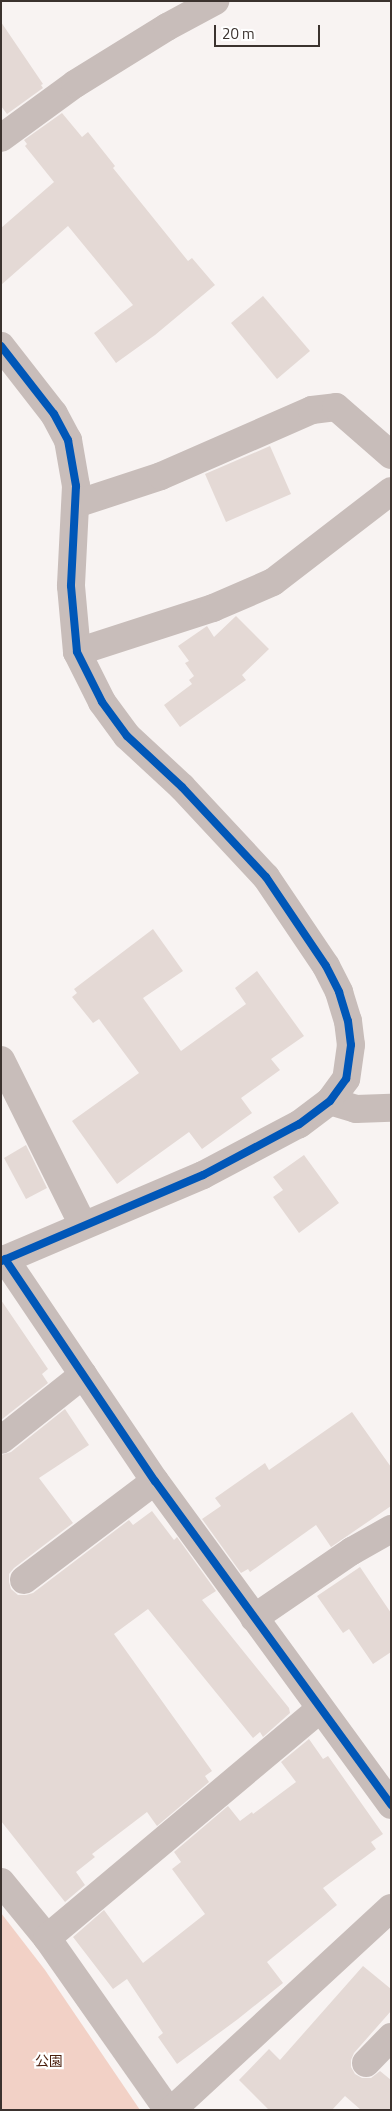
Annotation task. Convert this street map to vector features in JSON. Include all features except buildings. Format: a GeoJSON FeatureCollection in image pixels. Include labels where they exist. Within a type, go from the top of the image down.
{"type":"FeatureCollection","features":[{"type":"Feature","properties":{"kind":"street"},"geometry":{"type":"LineString","coordinates":[[1,138],[75,84],[167,27],[215,1]]}},
{"type":"Feature","properties":{"kind":"street"},"geometry":{"type":"LineString","coordinates":[[1,346],[54,414],[68,440],[76,486],[71,586],[77,652],[102,702],[126,736],[182,788],[266,877],[326,966],[339,992],[348,1021],[352,1046],[346,1079],[330,1101],[299,1124],[204,1175],[3,1260],[155,1481],[391,1805]]}},
{"type":"Feature","properties":{"kind":"street"},"geometry":{"type":"LineString","coordinates":[[76,504],[160,476],[312,410],[336,406],[391,455]]}},
{"type":"Feature","properties":{"kind":"street"},"geometry":{"type":"LineString","coordinates":[[77,652],[213,608],[274,582],[391,491]]}},
{"type":"Feature","properties":{"kind":"street"},"geometry":{"type":"LineString","coordinates":[[1,1060],[83,1225]]}},
{"type":"Feature","properties":{"kind":"street"},"geometry":{"type":"LineString","coordinates":[[330,1101],[356,1109],[391,1108]]}},
{"type":"Feature","properties":{"kind":"street"},"geometry":{"type":"LineString","coordinates":[[1,1440],[83,1375]]}},
{"type":"Feature","properties":{"kind":"street"},"geometry":{"type":"LineString","coordinates":[[24,1580],[155,1481]]}},
{"type":"Feature","properties":{"kind":"street"},"geometry":{"type":"LineString","coordinates":[[254,1618],[352,1551],[391,1530]]}},
{"type":"Feature","properties":{"kind":"street"},"geometry":{"type":"LineString","coordinates":[[47,1938],[320,1709]]}},
{"type":"Feature","properties":{"kind":"street"},"geometry":{"type":"LineString","coordinates":[[1,1882],[47,1938],[170,2110],[391,1908]]}},
{"type":"Feature","properties":{"kind":"street"},"geometry":{"type":"LineString","coordinates":[[366,2063],[391,2037]]}},
{"type":"Feature","properties":{"kind":"green space","name":"公園"},"geometry":{"type":"Polygon","coordinates":[[[1,1913],[45,1970],[140,2110],[1,2110],[1,1913]]]}},
{"type":"Feature","properties":{"kind":"cycle path"},"geometry":{"type":"LineString","coordinates":[[1,346],[54,414],[68,440],[76,486],[71,586],[77,652],[102,702],[127,736],[182,787],[266,877],[326,966],[339,992],[348,1021],[351,1045],[346,1079],[330,1101],[299,1124],[203,1175],[1,1261]]}},
{"type":"Feature","properties":{"kind":"cycle path"},"geometry":{"type":"LineString","coordinates":[[5,1259],[155,1481],[391,1805]]}}]}
